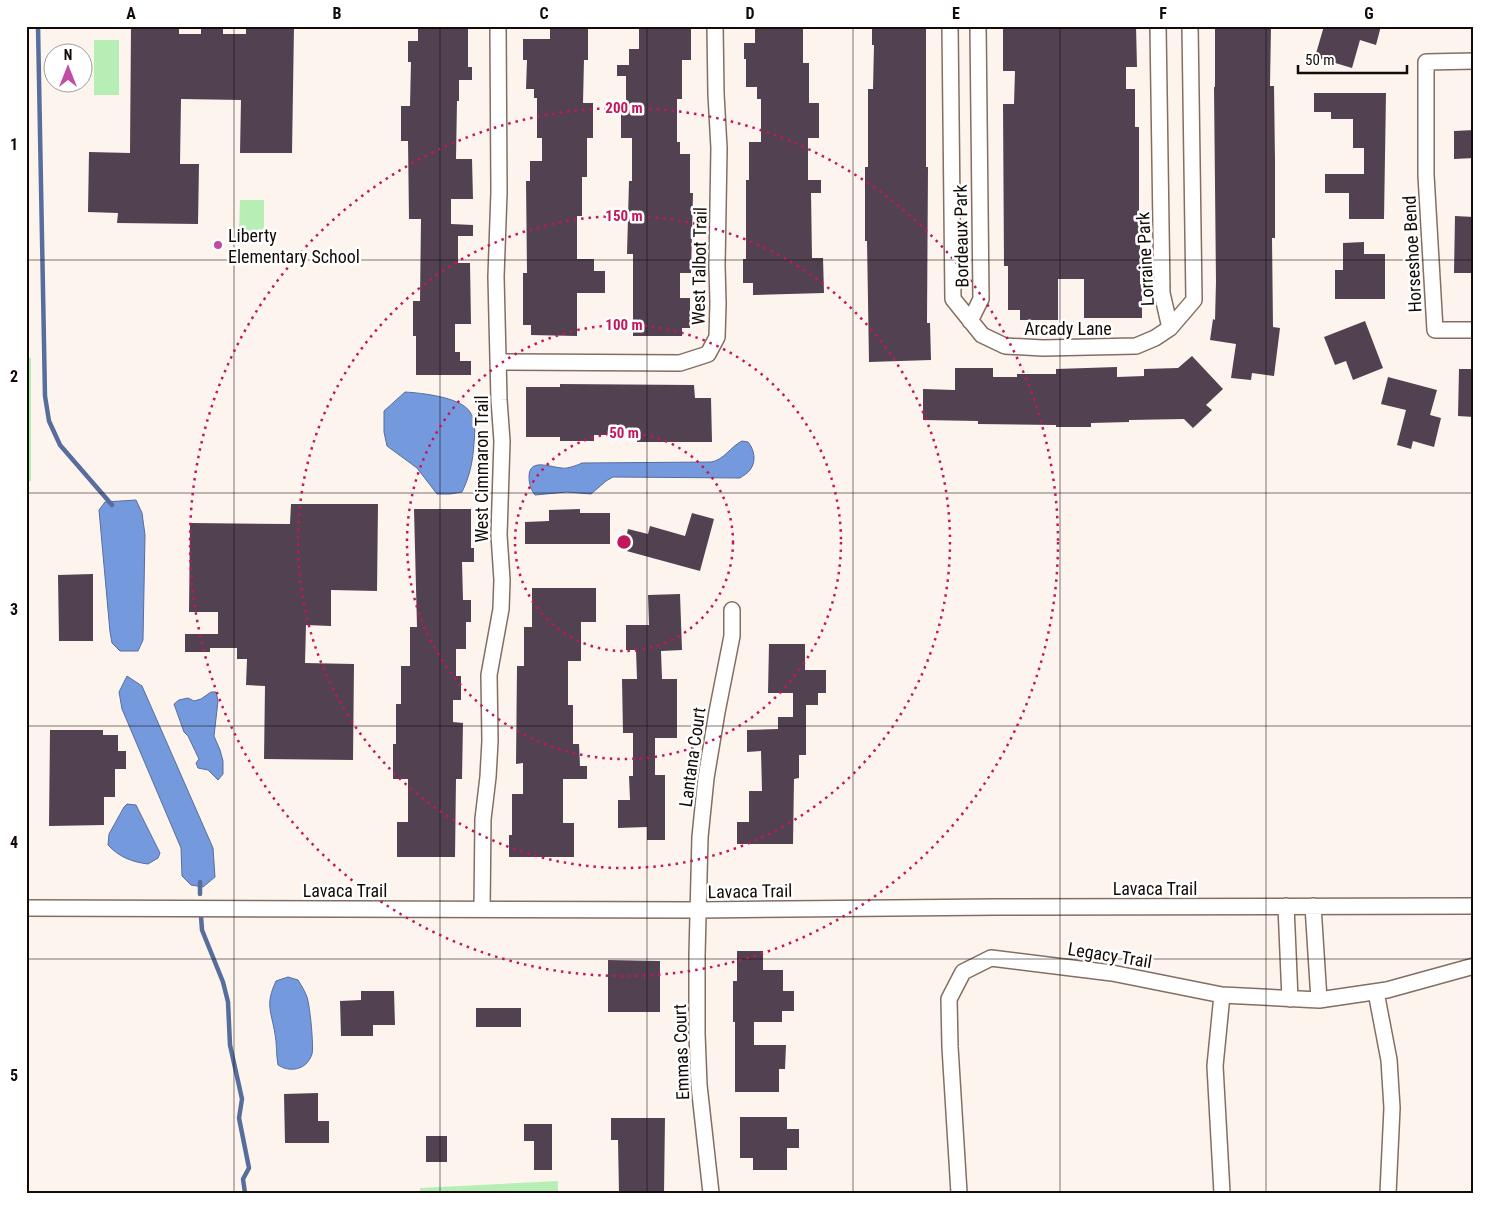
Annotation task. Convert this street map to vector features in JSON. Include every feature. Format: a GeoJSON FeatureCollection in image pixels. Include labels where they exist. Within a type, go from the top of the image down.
{"type":"FeatureCollection","features":[{"type":"Feature","properties":{"kind":"street","name":"West Cimmaron Trail"},"geometry":{"type":"LineString","coordinates":[[482,910],[483,819],[490,741],[489,675],[501,609],[502,580],[499,535],[502,441],[496,277],[499,192],[498,26]]}},
{"type":"Feature","properties":{"kind":"street","name":"West Talbot Trail"},"geometry":{"type":"LineString","coordinates":[[499,362],[680,363],[708,354],[717,336],[718,303],[719,148],[715,26]]}},
{"type":"Feature","properties":{"kind":"street","name":"Bordeaux Park"},"geometry":{"type":"LineString","coordinates":[[950,26],[953,299],[970,321],[981,299],[978,26]]}},
{"type":"Feature","properties":{"kind":"street","name":"Lorraine Park"},"geometry":{"type":"LineString","coordinates":[[1158,26],[1162,293],[1170,328]]}},
{"type":"Feature","properties":{"kind":"street","name":"Lorraine Park"},"geometry":{"type":"LineString","coordinates":[[1170,328],[1194,300],[1190,26]]}},
{"type":"Feature","properties":{"kind":"street","name":"Horseshoe Bend"},"geometry":{"type":"LineString","coordinates":[[1474,60],[1426,62],[1426,175],[1435,330],[1474,330]]}},
{"type":"Feature","properties":{"kind":"street","name":"Arcady Lane"},"geometry":{"type":"LineString","coordinates":[[970,321],[982,335],[1005,346],[1043,348],[1136,346],[1156,338],[1170,328]]}},
{"type":"Feature","properties":{"kind":"street","name":"Lantana Court"},"geometry":{"type":"LineString","coordinates":[[698,910],[700,837],[703,807],[715,721],[732,636],[732,610]]}},
{"type":"Feature","properties":{"kind":"street"},"geometry":{"type":"LineString","coordinates":[[1286,906],[1290,999]]}},
{"type":"Feature","properties":{"kind":"street"},"geometry":{"type":"LineString","coordinates":[[1313,906],[1319,1000]]}},
{"type":"Feature","properties":{"kind":"street","name":"Lavaca Trail"},"geometry":{"type":"LineString","coordinates":[[26,908],[698,910],[1474,906]]}},
{"type":"Feature","properties":{"kind":"street","name":"Emmas Court"},"geometry":{"type":"LineString","coordinates":[[698,910],[699,1085],[711,1193]]}},
{"type":"Feature","properties":{"kind":"street","name":"Legacy Trail"},"geometry":{"type":"LineString","coordinates":[[959,1193],[949,999],[964,972],[991,958],[1112,973],[1222,995],[1319,1000],[1376,992],[1474,966]]}},
{"type":"Feature","properties":{"kind":"street"},"geometry":{"type":"LineString","coordinates":[[1376,992],[1389,1060],[1391,1089],[1392,1108],[1388,1193]]}},
{"type":"Feature","properties":{"kind":"street"},"geometry":{"type":"LineString","coordinates":[[1222,995],[1215,1066],[1222,1193]]}},
{"type":"Feature","properties":{"kind":"green space"},"geometry":{"type":"Polygon","coordinates":[[[94,40],[119,40],[119,95],[94,95],[94,40]]]}},
{"type":"Feature","properties":{"kind":"green space"},"geometry":{"type":"Polygon","coordinates":[[[240,200],[264,200],[264,234],[239,233],[240,200]]]}},
{"type":"Feature","properties":{"kind":"green space"},"geometry":{"type":"Polygon","coordinates":[[[26,358],[31,358],[31,481],[26,482],[26,358]]]}},
{"type":"Feature","properties":{"kind":"green space"},"geometry":{"type":"Polygon","coordinates":[[[558,1181],[558,1193],[420,1193],[420,1188],[558,1181]]]}},
{"type":"Feature","properties":{"kind":"water"},"geometry":{"type":"Polygon","coordinates":[[[405,392],[450,399],[470,412],[475,427],[474,449],[469,474],[462,492],[437,494],[417,468],[387,446],[384,432],[384,411],[405,392]]]}},
{"type":"Feature","properties":{"kind":"water"},"geometry":{"type":"Polygon","coordinates":[[[742,441],[748,442],[750,445],[754,459],[750,470],[740,478],[613,477],[591,494],[567,492],[535,495],[531,489],[530,470],[538,465],[567,468],[582,463],[711,462],[720,459],[742,441]]]}},
{"type":"Feature","properties":{"kind":"water"},"geometry":{"type":"Polygon","coordinates":[[[136,500],[142,513],[145,535],[143,640],[138,651],[120,651],[112,643],[110,632],[99,510],[105,502],[136,500]]]}},
{"type":"Feature","properties":{"kind":"water"},"geometry":{"type":"Polygon","coordinates":[[[127,676],[142,686],[213,848],[215,877],[203,887],[191,885],[182,876],[181,848],[122,709],[119,692],[127,676]]]}},
{"type":"Feature","properties":{"kind":"water"},"geometry":{"type":"Polygon","coordinates":[[[211,692],[216,692],[218,701],[214,736],[223,761],[223,774],[218,780],[208,770],[198,768],[196,763],[199,759],[188,736],[184,732],[174,704],[179,700],[188,698],[194,701],[201,699],[211,692]]]}},
{"type":"Feature","properties":{"kind":"water"},"geometry":{"type":"Polygon","coordinates":[[[127,804],[136,805],[160,853],[158,858],[148,864],[126,858],[108,845],[109,834],[127,804]]]}},
{"type":"Feature","properties":{"kind":"water"},"geometry":{"type":"Polygon","coordinates":[[[288,977],[298,980],[306,995],[312,1035],[312,1054],[310,1059],[302,1067],[293,1069],[278,1065],[276,1038],[270,1008],[271,996],[276,981],[288,977]]]}},
{"type":"Feature","properties":{"kind":"building"},"geometry":{"type":"Polygon","coordinates":[[[131,26],[179,26],[179,34],[201,34],[201,27],[223,27],[223,34],[246,34],[246,26],[294,26],[292,153],[240,153],[241,100],[181,99],[180,164],[199,164],[198,224],[117,223],[118,213],[88,212],[89,152],[130,153],[131,26]]]}},
{"type":"Feature","properties":{"kind":"building"},"geometry":{"type":"Polygon","coordinates":[[[550,26],[588,26],[588,60],[584,60],[583,103],[593,103],[593,138],[587,138],[587,177],[582,177],[582,216],[577,216],[577,259],[594,259],[594,271],[605,271],[605,293],[577,293],[577,336],[531,335],[531,325],[523,325],[523,273],[527,273],[526,181],[530,181],[530,161],[542,161],[542,138],[537,138],[537,98],[534,98],[534,89],[526,89],[527,60],[523,60],[523,39],[550,39],[550,26]]]}},
{"type":"Feature","properties":{"kind":"building"},"geometry":{"type":"Polygon","coordinates":[[[639,26],[691,26],[691,60],[682,60],[682,99],[677,99],[677,142],[680,142],[680,154],[690,154],[690,193],[693,193],[691,273],[680,273],[680,298],[690,298],[690,328],[682,328],[682,336],[633,336],[633,254],[627,254],[629,181],[632,181],[632,138],[621,138],[621,103],[626,103],[626,76],[617,76],[617,65],[629,65],[629,49],[639,49],[639,26]]]}},
{"type":"Feature","properties":{"kind":"building"},"geometry":{"type":"Polygon","coordinates":[[[755,26],[803,26],[803,63],[809,63],[809,103],[819,103],[819,138],[808,138],[808,180],[821,180],[821,193],[811,193],[812,258],[823,258],[824,293],[753,295],[753,283],[743,283],[743,259],[746,259],[746,180],[749,180],[749,142],[761,142],[761,99],[757,99],[757,87],[746,87],[746,59],[744,59],[744,43],[755,43],[755,26]]]}},
{"type":"Feature","properties":{"kind":"building"},"geometry":{"type":"Polygon","coordinates":[[[872,26],[926,26],[926,167],[928,167],[927,323],[930,323],[931,360],[869,362],[867,241],[865,241],[865,167],[868,167],[868,89],[873,89],[874,45],[872,45],[872,26]]]}},
{"type":"Feature","properties":{"kind":"building"},"geometry":{"type":"Polygon","coordinates":[[[1003,26],[1136,26],[1137,67],[1126,67],[1126,89],[1135,89],[1135,127],[1139,127],[1139,244],[1142,318],[1084,318],[1084,279],[1058,279],[1058,320],[1020,320],[1020,310],[1008,310],[1008,266],[1004,266],[1003,104],[1014,104],[1015,71],[1003,71],[1003,26]]]}},
{"type":"Feature","properties":{"kind":"building"},"geometry":{"type":"Polygon","coordinates":[[[1215,26],[1271,26],[1270,86],[1274,86],[1275,161],[1275,238],[1272,238],[1273,327],[1280,328],[1274,376],[1252,373],[1251,380],[1231,378],[1236,344],[1210,340],[1213,319],[1215,320],[1216,282],[1215,26]]]}},
{"type":"Feature","properties":{"kind":"building"},"geometry":{"type":"Polygon","coordinates":[[[1324,26],[1381,26],[1376,45],[1360,40],[1352,68],[1315,57],[1324,26]]]}},
{"type":"Feature","properties":{"kind":"building"},"geometry":{"type":"Polygon","coordinates":[[[418,28],[468,28],[468,67],[472,67],[472,80],[459,80],[456,159],[472,159],[473,199],[451,199],[451,224],[473,225],[473,236],[458,236],[458,263],[470,263],[471,324],[455,324],[455,352],[460,352],[460,361],[471,361],[471,375],[416,375],[416,336],[413,336],[413,301],[420,301],[421,219],[409,219],[408,141],[401,141],[401,106],[410,106],[411,62],[408,62],[408,41],[418,41],[418,28]]]}},
{"type":"Feature","properties":{"kind":"building"},"geometry":{"type":"Polygon","coordinates":[[[1314,93],[1386,93],[1384,219],[1349,219],[1349,193],[1325,193],[1325,174],[1364,174],[1364,148],[1353,148],[1353,119],[1331,119],[1331,112],[1314,112],[1314,93]]]}},
{"type":"Feature","properties":{"kind":"building"},"geometry":{"type":"Polygon","coordinates":[[[1474,130],[1474,158],[1454,159],[1454,131],[1474,130]]]}},
{"type":"Feature","properties":{"kind":"building"},"geometry":{"type":"Polygon","coordinates":[[[1455,216],[1474,217],[1474,273],[1454,273],[1455,216]]]}},
{"type":"Feature","properties":{"kind":"building"},"geometry":{"type":"Polygon","coordinates":[[[1364,242],[1364,254],[1385,254],[1385,299],[1335,299],[1335,270],[1343,270],[1343,243],[1364,242]]]}},
{"type":"Feature","properties":{"kind":"building"},"geometry":{"type":"Polygon","coordinates":[[[1365,321],[1383,368],[1353,380],[1346,361],[1335,365],[1324,337],[1365,321]]]}},
{"type":"Feature","properties":{"kind":"building"},"geometry":{"type":"Polygon","coordinates":[[[1192,356],[1223,389],[1206,405],[1212,410],[1193,428],[1184,419],[1091,423],[1091,427],[978,424],[978,421],[923,420],[923,389],[955,390],[955,368],[993,368],[993,377],[1017,377],[1017,374],[1056,374],[1056,369],[1117,367],[1117,377],[1144,376],[1144,369],[1178,368],[1192,356]]]}},
{"type":"Feature","properties":{"kind":"building"},"geometry":{"type":"Polygon","coordinates":[[[1459,369],[1474,369],[1474,417],[1458,416],[1459,369]]]}},
{"type":"Feature","properties":{"kind":"building"},"geometry":{"type":"Polygon","coordinates":[[[1388,377],[1437,390],[1430,415],[1441,418],[1434,447],[1413,441],[1411,449],[1397,445],[1406,410],[1381,404],[1388,377]]]}},
{"type":"Feature","properties":{"kind":"building"},"geometry":{"type":"Polygon","coordinates":[[[560,384],[694,385],[695,398],[711,398],[712,442],[637,442],[637,435],[594,435],[594,441],[560,441],[560,437],[526,437],[526,387],[560,387],[560,384]]]}},
{"type":"Feature","properties":{"kind":"building"},"geometry":{"type":"Polygon","coordinates":[[[291,504],[378,504],[377,591],[331,590],[331,626],[306,625],[305,663],[354,664],[353,760],[264,759],[265,686],[246,685],[247,659],[237,659],[237,648],[210,648],[210,652],[185,652],[185,634],[218,634],[218,612],[189,612],[190,523],[290,524],[291,504]]]}},
{"type":"Feature","properties":{"kind":"building"},"geometry":{"type":"Polygon","coordinates":[[[414,509],[471,509],[471,548],[474,548],[474,562],[462,562],[463,600],[471,600],[471,622],[466,622],[466,649],[456,649],[456,676],[461,676],[461,700],[453,700],[453,722],[463,723],[462,779],[456,779],[455,857],[397,857],[397,822],[408,822],[408,779],[393,779],[393,744],[396,744],[396,704],[401,704],[401,666],[410,666],[410,627],[417,627],[414,509]]]}},
{"type":"Feature","properties":{"kind":"building"},"geometry":{"type":"Polygon","coordinates":[[[580,509],[580,513],[610,513],[610,544],[525,544],[525,522],[549,521],[549,510],[580,509]]]}},
{"type":"Feature","properties":{"kind":"building"},"geometry":{"type":"Polygon","coordinates":[[[692,513],[714,519],[700,571],[623,550],[628,529],[648,534],[650,526],[685,536],[692,513]]]}},
{"type":"Feature","properties":{"kind":"building"},"geometry":{"type":"Polygon","coordinates":[[[93,574],[93,641],[59,641],[58,575],[93,574]]]}},
{"type":"Feature","properties":{"kind":"building"},"geometry":{"type":"Polygon","coordinates":[[[532,588],[596,588],[596,622],[581,622],[581,661],[568,661],[568,705],[573,705],[573,744],[579,744],[580,766],[587,766],[587,779],[563,779],[563,823],[574,823],[574,857],[509,857],[509,835],[512,835],[512,794],[523,794],[523,763],[516,764],[517,666],[524,666],[524,627],[532,627],[532,588]]]}},
{"type":"Feature","properties":{"kind":"building"},"geometry":{"type":"Polygon","coordinates":[[[680,594],[682,650],[661,651],[662,679],[677,679],[677,738],[655,738],[655,775],[665,775],[665,840],[647,840],[647,827],[618,828],[618,800],[630,800],[629,776],[633,776],[633,733],[623,733],[622,679],[637,679],[636,650],[626,650],[626,625],[649,625],[648,595],[680,594]]]}},
{"type":"Feature","properties":{"kind":"building"},"geometry":{"type":"Polygon","coordinates":[[[769,644],[805,644],[805,670],[826,670],[826,693],[818,693],[818,705],[806,705],[806,755],[799,755],[799,778],[794,779],[793,844],[737,844],[737,822],[749,822],[749,791],[762,791],[761,751],[747,752],[747,730],[778,729],[778,717],[793,717],[793,693],[768,693],[769,644]]]}},
{"type":"Feature","properties":{"kind":"building"},"geometry":{"type":"Polygon","coordinates":[[[50,730],[103,730],[103,735],[118,735],[118,751],[126,751],[126,769],[115,769],[115,797],[104,797],[104,825],[49,826],[50,730]]]}},
{"type":"Feature","properties":{"kind":"building"},"geometry":{"type":"Polygon","coordinates":[[[737,951],[763,951],[763,970],[783,970],[783,991],[794,991],[794,1011],[782,1011],[782,1022],[754,1022],[754,1045],[786,1045],[785,1069],[779,1069],[779,1092],[735,1092],[733,981],[737,981],[737,951]]]}},
{"type":"Feature","properties":{"kind":"building"},"geometry":{"type":"Polygon","coordinates":[[[608,960],[660,961],[660,1012],[608,1012],[608,960]]]}},
{"type":"Feature","properties":{"kind":"building"},"geometry":{"type":"Polygon","coordinates":[[[361,991],[394,991],[395,1025],[373,1025],[373,1036],[341,1036],[340,1001],[361,1000],[361,991]]]}},
{"type":"Feature","properties":{"kind":"building"},"geometry":{"type":"Polygon","coordinates":[[[476,1008],[521,1008],[521,1027],[476,1027],[476,1008]]]}},
{"type":"Feature","properties":{"kind":"building"},"geometry":{"type":"Polygon","coordinates":[[[318,1093],[318,1121],[329,1121],[329,1143],[285,1143],[284,1094],[318,1093]]]}},
{"type":"Feature","properties":{"kind":"building"},"geometry":{"type":"Polygon","coordinates":[[[740,1117],[787,1117],[787,1129],[799,1129],[799,1148],[787,1148],[787,1170],[753,1170],[753,1158],[740,1158],[740,1117]]]}},
{"type":"Feature","properties":{"kind":"building"},"geometry":{"type":"Polygon","coordinates":[[[611,1118],[665,1118],[664,1193],[619,1193],[618,1140],[611,1140],[611,1118]]]}},
{"type":"Feature","properties":{"kind":"building"},"geometry":{"type":"Polygon","coordinates":[[[524,1124],[552,1124],[552,1170],[534,1170],[534,1141],[524,1141],[524,1124]]]}},
{"type":"Feature","properties":{"kind":"building"},"geometry":{"type":"Polygon","coordinates":[[[426,1136],[447,1136],[447,1162],[426,1162],[426,1136]]]}},
{"type":"Feature","properties":{"kind":"waterway"},"geometry":{"type":"LineString","coordinates":[[38,26],[45,396],[49,421],[60,445],[112,505]]}},
{"type":"Feature","properties":{"kind":"waterway"},"geometry":{"type":"LineString","coordinates":[[200,882],[200,894]]}},
{"type":"Feature","properties":{"kind":"waterway"},"geometry":{"type":"LineString","coordinates":[[201,916],[202,930],[223,982],[228,1002],[230,1045],[242,1099],[239,1118],[249,1168],[243,1179],[245,1193]]}},
{"type":"Feature","properties":{"kind":"place","name":"Liberty Elementary School"},"geometry":{"type":"Point","coordinates":[218,245]}}]}
